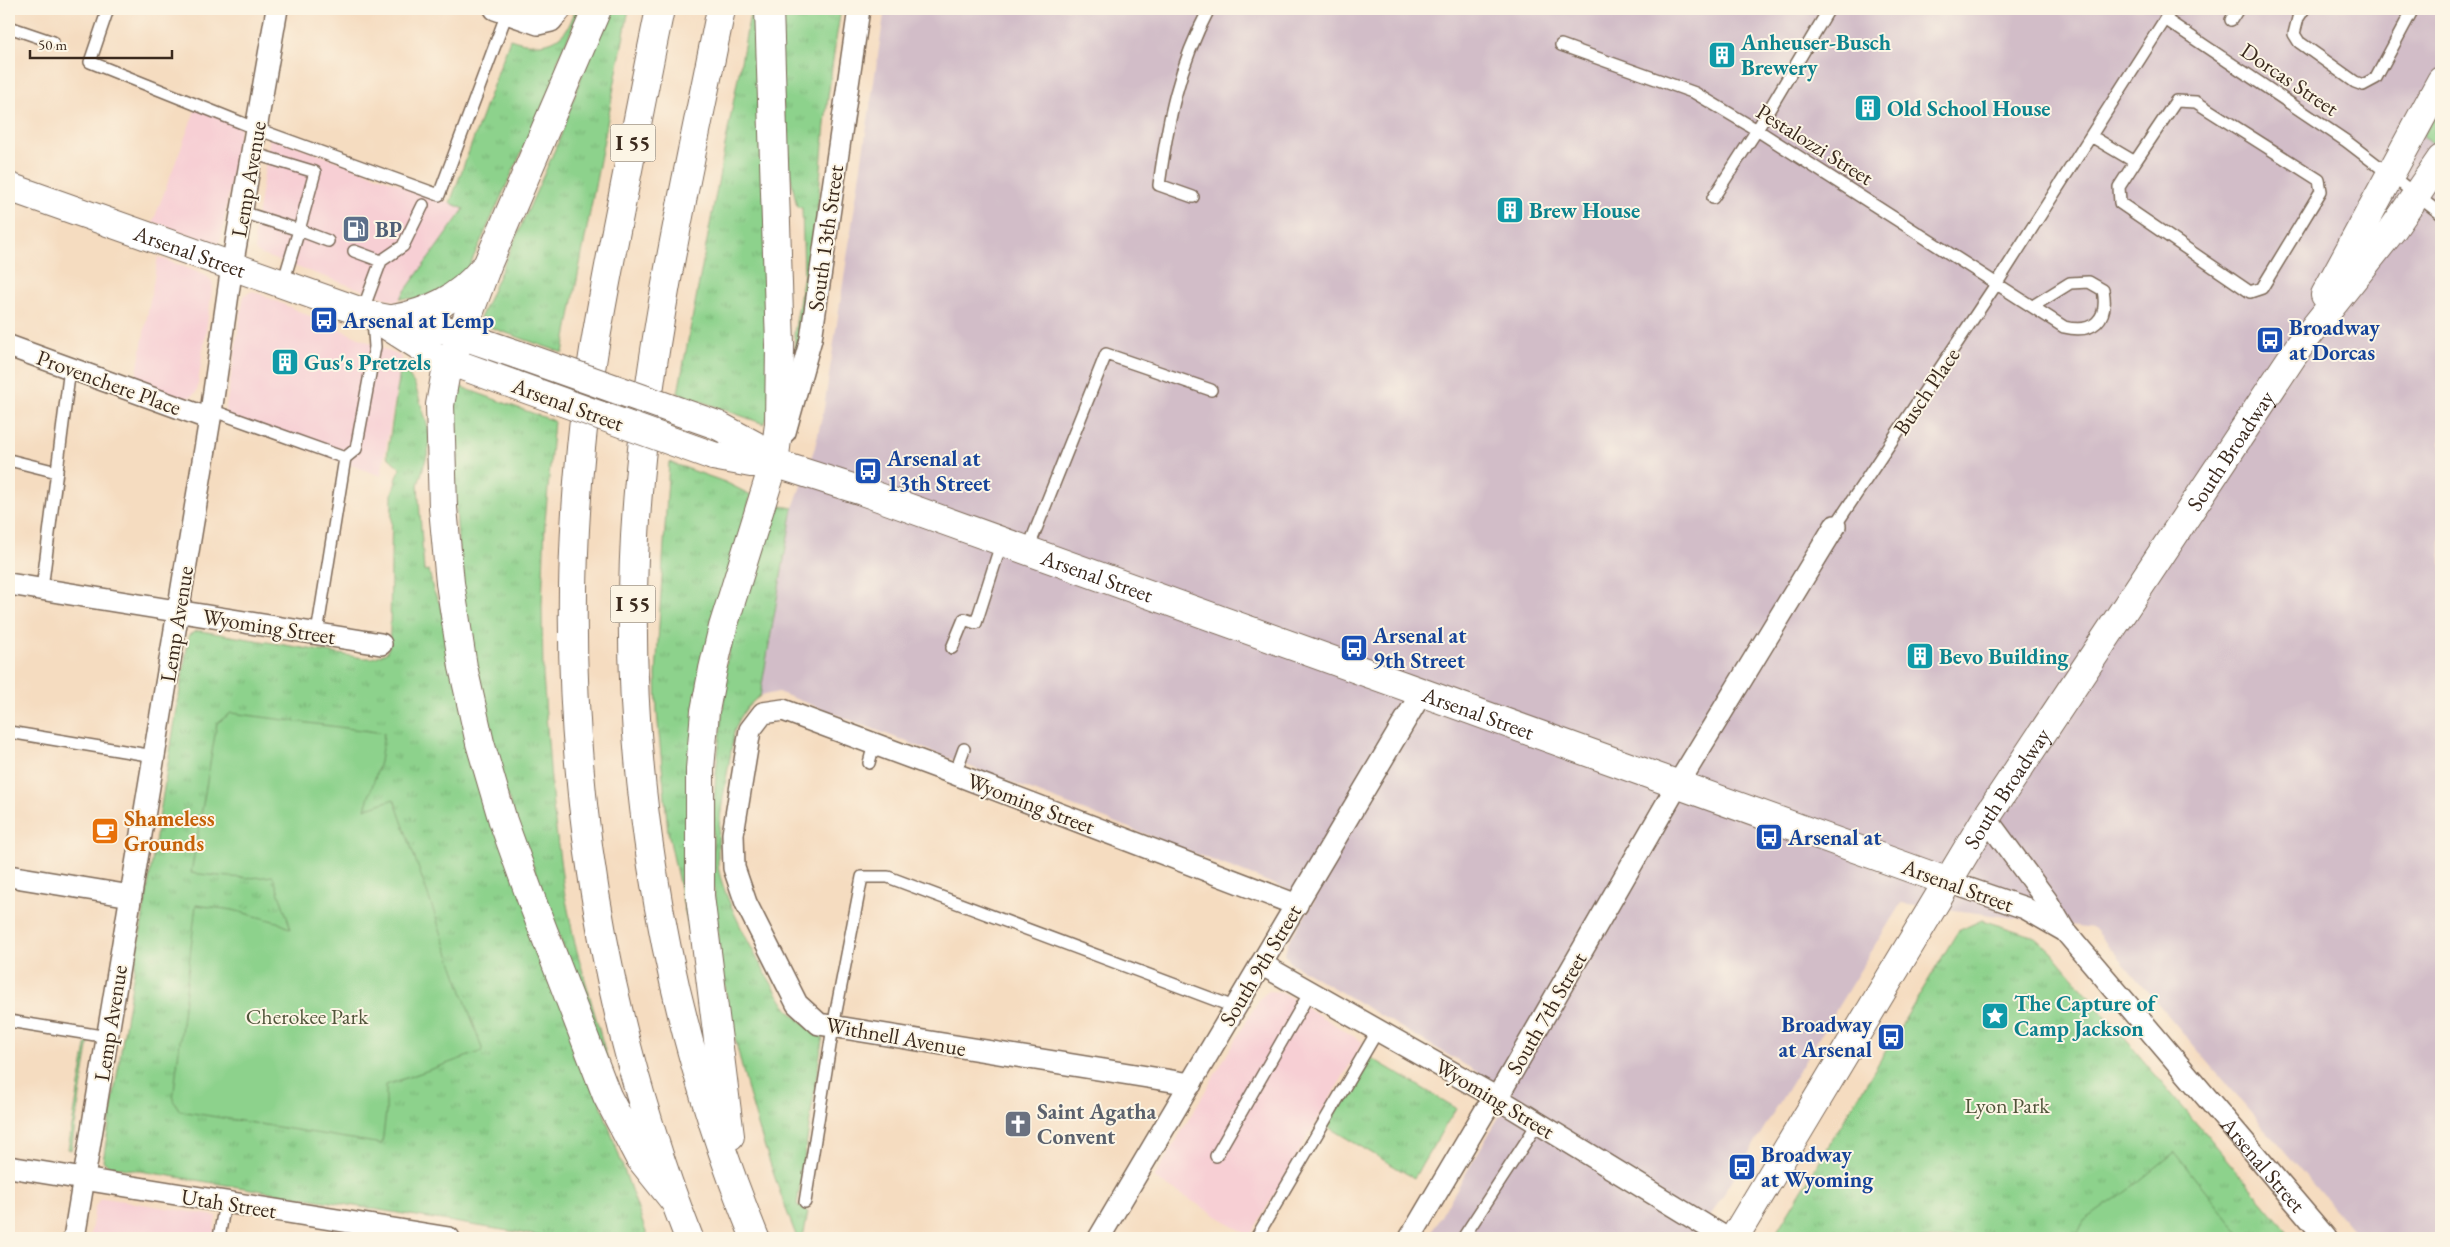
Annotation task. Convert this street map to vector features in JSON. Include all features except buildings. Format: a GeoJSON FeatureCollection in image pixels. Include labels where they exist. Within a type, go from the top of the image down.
{"type":"FeatureCollection","features":[{"type":"Feature","properties":{"kind":"main road"},"geometry":{"type":"LineString","coordinates":[[597,9],[488,264],[440,397],[443,508],[450,583],[464,668],[480,743],[503,820],[533,904],[607,1096],[640,1156],[675,1202]]}},
{"type":"Feature","properties":{"kind":"main road","name":"I 55"},"geometry":{"type":"LineString","coordinates":[[660,9],[597,333],[581,446],[574,549],[572,654],[578,757],[590,863],[608,965],[633,1068],[675,1202],[689,1238]]}},
{"type":"Feature","properties":{"kind":"main road","name":"I 55"},"geometry":{"type":"LineString","coordinates":[[721,9],[651,376],[639,480],[633,584],[634,677],[642,792],[656,894],[677,995],[703,1096],[737,1194],[755,1238]]}},
{"type":"Feature","properties":{"kind":"main road"},"geometry":{"type":"LineString","coordinates":[[737,1194],[700,896],[700,769],[705,711],[721,637],[774,463],[779,424],[780,371],[769,9]]}},
{"type":"Feature","properties":{"kind":"main road","name":"South Broadway"},"geometry":{"type":"LineString","coordinates":[[2298,348],[2441,81]]}},
{"type":"Feature","properties":{"kind":"main road","name":"South Broadway"},"geometry":{"type":"LineString","coordinates":[[1734,1238],[1946,881],[1986,818],[2298,348],[2369,260],[2441,159]]}},
{"type":"Feature","properties":{"kind":"main road","name":"Arsenal Street"},"geometry":{"type":"LineString","coordinates":[[9,187],[376,315],[462,335],[717,426],[756,446],[774,463]]}},
{"type":"Feature","properties":{"kind":"main road"},"geometry":{"type":"LineString","coordinates":[[376,315],[414,315],[454,298],[488,264]]}},
{"type":"Feature","properties":{"kind":"main road","name":"Arsenal Street"},"geometry":{"type":"LineString","coordinates":[[376,315],[410,342],[451,363],[714,456],[751,463],[774,463],[1028,549],[1946,881]]}},
{"type":"Feature","properties":{"kind":"street","name":"Lemp Avenue"},"geometry":{"type":"LineString","coordinates":[[74,1238],[178,611],[232,266],[277,9]]}},
{"type":"Feature","properties":{"kind":"street","name":"South 13th Street"},"geometry":{"type":"LineString","coordinates":[[774,463],[811,339],[859,9]]}},
{"type":"Feature","properties":{"kind":"street"},"geometry":{"type":"LineString","coordinates":[[501,11],[538,24],[556,15]]}},
{"type":"Feature","properties":{"kind":"street","name":"Provenchere Place"},"geometry":{"type":"LineString","coordinates":[[9,346],[210,414]]}},
{"type":"Feature","properties":{"kind":"street","name":"Busch Place"},"geometry":{"type":"LineString","coordinates":[[1678,784],[1836,526]]}},
{"type":"Feature","properties":{"kind":"street","name":"Wyoming Street"},"geometry":{"type":"LineString","coordinates":[[9,584],[381,644]]}},
{"type":"Feature","properties":{"kind":"street","name":"South 9th Street"},"geometry":{"type":"LineString","coordinates":[[1099,1238],[1422,692]]}},
{"type":"Feature","properties":{"kind":"street","name":"Wyoming Street"},"geometry":{"type":"LineString","coordinates":[[763,712],[782,710],[872,754],[955,774],[1297,905]]}},
{"type":"Feature","properties":{"kind":"street","name":"Withnell Avenue"},"geometry":{"type":"LineString","coordinates":[[763,712],[750,730],[733,834],[734,868],[746,903],[797,1004],[819,1024],[1191,1084]]}},
{"type":"Feature","properties":{"kind":"street","name":"South 7th Street"},"geometry":{"type":"LineString","coordinates":[[1410,1238],[1485,1111],[1497,1098],[1678,784]]}},
{"type":"Feature","properties":{"kind":"street","name":"Arsenal Street"},"geometry":{"type":"LineString","coordinates":[[1986,818],[2047,902],[2064,931],[2326,1238]]}},
{"type":"Feature","properties":{"kind":"street"},"geometry":{"type":"LineString","coordinates":[[9,876],[131,896]]}},
{"type":"Feature","properties":{"kind":"street","name":"Arsenal Street"},"geometry":{"type":"LineString","coordinates":[[1946,881],[2025,908],[2064,931]]}},
{"type":"Feature","properties":{"kind":"street","name":"Wyoming Street"},"geometry":{"type":"LineString","coordinates":[[1260,964],[1497,1098],[1726,1238]]}},
{"type":"Feature","properties":{"kind":"street","name":"Utah Street"},"geometry":{"type":"LineString","coordinates":[[9,1167],[225,1202],[369,1232],[449,1238]]}},
{"type":"Feature","properties":{"kind":"lane"},"geometry":{"type":"LineString","coordinates":[[108,9],[90,62],[257,129],[439,195],[501,11]]}},
{"type":"Feature","properties":{"kind":"lane"},"geometry":{"type":"LineString","coordinates":[[1193,197],[1159,185],[1168,123],[1185,59],[1209,9]]}},
{"type":"Feature","properties":{"kind":"lane"},"geometry":{"type":"LineString","coordinates":[[1713,198],[1757,130],[1829,9]]}},
{"type":"Feature","properties":{"kind":"lane","name":"Busch Place"},"geometry":{"type":"LineString","coordinates":[[1836,526],[1997,283],[2165,19],[2172,10],[2183,9]]}},
{"type":"Feature","properties":{"kind":"lane"},"geometry":{"type":"LineString","coordinates":[[2230,20],[2238,9]]}},
{"type":"Feature","properties":{"kind":"lane"},"geometry":{"type":"LineString","coordinates":[[2304,9],[2298,18],[2294,34],[2299,42],[2355,82],[2363,85],[2376,78],[2413,9]]}},
{"type":"Feature","properties":{"kind":"lane","name":"Dorcas Street"},"geometry":{"type":"LineString","coordinates":[[2165,19],[2391,174],[2441,214]]}},
{"type":"Feature","properties":{"kind":"lane"},"geometry":{"type":"LineString","coordinates":[[9,28],[53,42]]}},
{"type":"Feature","properties":{"kind":"lane","name":"Pestalozzi Street"},"geometry":{"type":"LineString","coordinates":[[1561,45],[1695,93],[1757,130],[2064,327],[2077,330],[2094,325],[2103,316],[2105,301],[2103,290],[2089,282],[2070,283],[2033,306]]}},
{"type":"Feature","properties":{"kind":"lane"},"geometry":{"type":"LineString","coordinates":[[2185,100],[2196,102],[2319,180],[2321,191],[2262,288],[2250,292],[2120,203],[2119,187],[2135,162],[2176,101],[2185,100]]}},
{"type":"Feature","properties":{"kind":"lane"},"geometry":{"type":"LineString","coordinates":[[2091,136],[2135,162]]}},
{"type":"Feature","properties":{"kind":"lane"},"geometry":{"type":"LineString","coordinates":[[252,153],[316,172],[282,283]]}},
{"type":"Feature","properties":{"kind":"lane"},"geometry":{"type":"LineString","coordinates":[[381,261],[403,246],[423,205]]}},
{"type":"Feature","properties":{"kind":"lane"},"geometry":{"type":"LineString","coordinates":[[242,212],[328,241]]}},
{"type":"Feature","properties":{"kind":"lane"},"geometry":{"type":"LineString","coordinates":[[354,251],[381,261]]}},
{"type":"Feature","properties":{"kind":"lane"},"geometry":{"type":"LineString","coordinates":[[317,634],[345,458],[356,449],[375,347],[381,261]]}},
{"type":"Feature","properties":{"kind":"lane"},"geometry":{"type":"LineString","coordinates":[[1028,549],[1106,354],[1211,390]]}},
{"type":"Feature","properties":{"kind":"lane"},"geometry":{"type":"LineString","coordinates":[[42,589],[70,368]]}},
{"type":"Feature","properties":{"kind":"lane"},"geometry":{"type":"LineString","coordinates":[[210,414],[345,458]]}},
{"type":"Feature","properties":{"kind":"lane"},"geometry":{"type":"LineString","coordinates":[[9,460],[57,472]]}},
{"type":"Feature","properties":{"kind":"lane"},"geometry":{"type":"LineString","coordinates":[[952,648],[964,618],[976,623],[1002,541]]}},
{"type":"Feature","properties":{"kind":"lane"},"geometry":{"type":"LineString","coordinates":[[9,732],[154,756]]}},
{"type":"Feature","properties":{"kind":"lane"},"geometry":{"type":"LineString","coordinates":[[955,774],[964,749]]}},
{"type":"Feature","properties":{"kind":"lane"},"geometry":{"type":"LineString","coordinates":[[805,1202],[833,1027],[862,877],[888,877],[1234,1007]]}},
{"type":"Feature","properties":{"kind":"lane"},"geometry":{"type":"LineString","coordinates":[[1216,1156],[1310,992]]}},
{"type":"Feature","properties":{"kind":"lane"},"geometry":{"type":"LineString","coordinates":[[9,1021],[108,1037]]}},
{"type":"Feature","properties":{"kind":"lane"},"geometry":{"type":"LineString","coordinates":[[1256,1238],[1378,1030]]}},
{"type":"Feature","properties":{"kind":"lane"},"geometry":{"type":"LineString","coordinates":[[1463,1238],[1538,1123]]}},
{"type":"Feature","properties":{"kind":"lane"},"geometry":{"type":"LineString","coordinates":[[220,1238],[225,1202]]}},
{"type":"Feature","properties":{"kind":"shaded area","name":"Anheuser-Busch Brewery"},"geometry":{"type":"Polygon","coordinates":[[[885,9],[2441,9],[2441,1238],[2359,1238],[2093,928],[1901,903],[1697,1238],[1428,1238],[1513,1093],[1291,963],[1285,954],[1288,942],[1315,900],[778,692],[760,696],[793,508],[815,447],[824,408],[885,9]]]}},
{"type":"Feature","properties":{"kind":"shaded area"},"geometry":{"type":"Polygon","coordinates":[[[196,108],[241,125],[219,243],[213,243],[153,222],[196,108]]]}},
{"type":"Feature","properties":{"kind":"shaded area"},"geometry":{"type":"Polygon","coordinates":[[[270,136],[464,208],[397,302],[255,251],[254,237],[270,136]]]}},
{"type":"Feature","properties":{"kind":"shaded area"},"geometry":{"type":"Polygon","coordinates":[[[158,257],[200,273],[208,277],[213,284],[197,391],[192,396],[184,399],[135,383],[158,257]]]}},
{"type":"Feature","properties":{"kind":"shaded area"},"geometry":{"type":"Polygon","coordinates":[[[253,291],[402,357],[381,476],[224,419],[244,295],[253,291]]]}},
{"type":"Feature","properties":{"kind":"shaded area"},"geometry":{"type":"Polygon","coordinates":[[[1269,991],[1281,992],[1363,1042],[1250,1236],[1154,1178],[1260,998],[1269,991]]]}},
{"type":"Feature","properties":{"kind":"shaded area"},"geometry":{"type":"Polygon","coordinates":[[[105,1198],[216,1216],[213,1238],[90,1238],[95,1207],[100,1199],[105,1198]]]}},
{"type":"Feature","properties":{"kind":"green space"},"geometry":{"type":"Polygon","coordinates":[[[575,9],[581,9],[557,62],[559,70],[557,75],[469,267],[451,287],[415,299],[400,298],[464,209],[450,203],[510,39],[532,44],[551,42],[566,30],[575,9]]]}},
{"type":"Feature","properties":{"kind":"green space"},"geometry":{"type":"Polygon","coordinates":[[[605,9],[629,9],[563,353],[478,323],[560,138],[605,9]]]}},
{"type":"Feature","properties":{"kind":"green space"},"geometry":{"type":"Polygon","coordinates":[[[751,9],[760,9],[771,411],[764,424],[678,393],[751,9]]]}},
{"type":"Feature","properties":{"kind":"green space"},"geometry":{"type":"Polygon","coordinates":[[[777,9],[841,9],[827,103],[811,274],[796,357],[794,334],[804,274],[802,208],[797,207],[786,153],[777,9]]]}},
{"type":"Feature","properties":{"kind":"green space"},"geometry":{"type":"Polygon","coordinates":[[[2441,104],[2441,139],[2437,146],[2423,137],[2441,104]]]}},
{"type":"Feature","properties":{"kind":"green space","name":"Cherokee Park"},"geometry":{"type":"Polygon","coordinates":[[[401,365],[415,385],[429,430],[429,449],[418,485],[424,571],[429,570],[433,590],[440,604],[577,1036],[648,1238],[552,1238],[109,1166],[103,1161],[189,635],[196,631],[201,631],[363,658],[373,658],[386,653],[389,647],[390,630],[392,494],[400,468],[387,456],[401,365]]]}},
{"type":"Feature","properties":{"kind":"green space"},"geometry":{"type":"Polygon","coordinates":[[[461,387],[554,421],[545,522],[542,606],[543,675],[553,807],[564,890],[575,944],[617,1093],[504,787],[462,607],[450,410],[454,409],[457,391],[461,387]]]}},
{"type":"Feature","properties":{"kind":"green space"},"geometry":{"type":"Polygon","coordinates":[[[669,462],[725,482],[751,495],[717,614],[691,939],[668,832],[657,712],[656,675],[669,462]]]}},
{"type":"Feature","properties":{"kind":"green space"},"geometry":{"type":"Polygon","coordinates":[[[775,507],[793,508],[760,696],[744,712],[734,732],[721,814],[718,864],[726,895],[735,915],[777,993],[797,1018],[823,1035],[797,1205],[808,1212],[804,1233],[800,1238],[797,1238],[764,1145],[737,1048],[720,950],[713,851],[715,790],[725,689],[722,682],[736,620],[775,507]]]}},
{"type":"Feature","properties":{"kind":"green space"},"geometry":{"type":"Polygon","coordinates":[[[231,713],[384,733],[380,762],[365,809],[394,799],[483,1051],[386,1085],[386,1112],[382,1144],[180,1111],[173,1100],[196,905],[233,910],[277,922],[291,929],[273,876],[242,878],[191,873],[217,723],[231,713]]]}},
{"type":"Feature","properties":{"kind":"green space","name":"Lyon Park"},"geometry":{"type":"Polygon","coordinates":[[[1982,920],[2035,937],[2051,951],[2293,1238],[1773,1238],[1958,931],[1982,920]]]}},
{"type":"Feature","properties":{"kind":"green space"},"geometry":{"type":"Polygon","coordinates":[[[87,1040],[89,1041],[71,1150],[68,1149],[87,1040]]]}},
{"type":"Feature","properties":{"kind":"green space"},"geometry":{"type":"Polygon","coordinates":[[[1368,1056],[1456,1108],[1414,1178],[1326,1126],[1368,1056]]]}},
{"type":"Feature","properties":{"kind":"green space"},"geometry":{"type":"Polygon","coordinates":[[[2175,1152],[2243,1238],[2075,1238],[2084,1221],[2129,1189],[2175,1152]]]}},
{"type":"Feature","properties":{"kind":"place","name":"Anheuser-Busch Brewery"},"geometry":{"type":"Point","coordinates":[1722,55]}},
{"type":"Feature","properties":{"kind":"place","name":"Old School House"},"geometry":{"type":"Point","coordinates":[1868,108]}},
{"type":"Feature","properties":{"kind":"place","name":"Brew House"},"geometry":{"type":"Point","coordinates":[1510,210]}},
{"type":"Feature","properties":{"kind":"place","name":"BP"},"geometry":{"type":"Point","coordinates":[356,229]}},
{"type":"Feature","properties":{"kind":"place","name":"Arsenal at Lemp"},"geometry":{"type":"Point","coordinates":[324,320]}},
{"type":"Feature","properties":{"kind":"place","name":"Broadway at Dorcas"},"geometry":{"type":"Point","coordinates":[2270,340]}},
{"type":"Feature","properties":{"kind":"place","name":"Gus's Pretzels"},"geometry":{"type":"Point","coordinates":[285,362]}},
{"type":"Feature","properties":{"kind":"place","name":"Arsenal at 13th Street"},"geometry":{"type":"Point","coordinates":[868,471]}},
{"type":"Feature","properties":{"kind":"place","name":"Arsenal at 9th Street"},"geometry":{"type":"Point","coordinates":[1354,648]}},
{"type":"Feature","properties":{"kind":"place","name":"Bevo Building"},"geometry":{"type":"Point","coordinates":[1920,656]}},
{"type":"Feature","properties":{"kind":"place","name":"Shameless Grounds"},"geometry":{"type":"Point","coordinates":[105,831]}},
{"type":"Feature","properties":{"kind":"place","name":"Arsenal at"},"geometry":{"type":"Point","coordinates":[1769,837]}},
{"type":"Feature","properties":{"kind":"place","name":"The Capture of Camp Jackson"},"geometry":{"type":"Point","coordinates":[1995,1016]}},
{"type":"Feature","properties":{"kind":"place","name":"Broadway at Arsenal"},"geometry":{"type":"Point","coordinates":[1891,1037]}},
{"type":"Feature","properties":{"kind":"place","name":"Saint Agatha Convent"},"geometry":{"type":"Point","coordinates":[1018,1124]}},
{"type":"Feature","properties":{"kind":"place","name":"Broadway at Wyoming"},"geometry":{"type":"Point","coordinates":[1742,1167]}}]}
